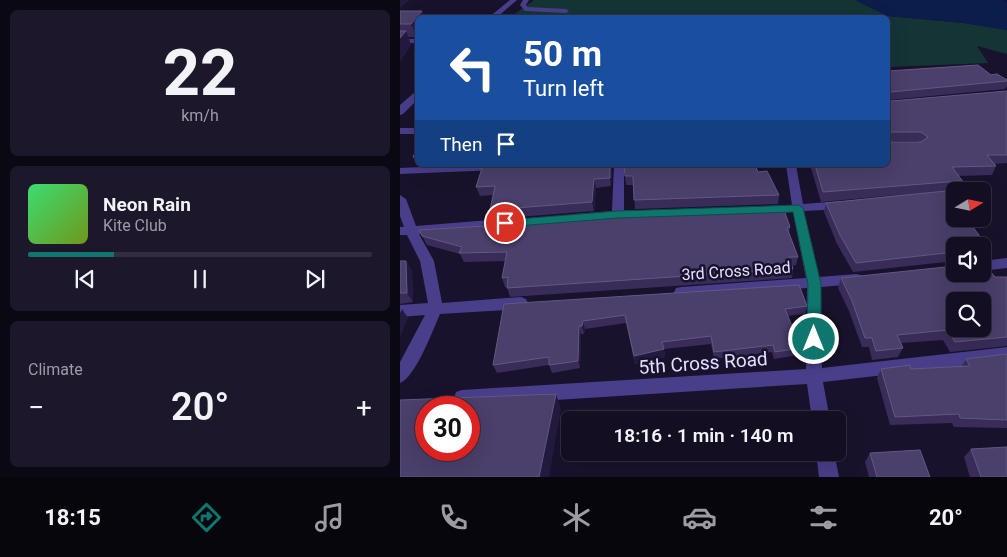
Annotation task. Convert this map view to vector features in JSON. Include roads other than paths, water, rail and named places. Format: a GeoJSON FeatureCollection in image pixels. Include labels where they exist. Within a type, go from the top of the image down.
{"type":"FeatureCollection","features":[{"type":"Feature","properties":{"kind":"street"},"geometry":{"type":"LineString","coordinates":[[495,15],[514,0]]}},
{"type":"Feature","properties":{"kind":"street"},"geometry":{"type":"LineString","coordinates":[[526,0],[522,5],[525,9],[566,11]]}},
{"type":"Feature","properties":{"kind":"street"},"geometry":{"type":"LineString","coordinates":[[400,41],[415,41]]}},
{"type":"Feature","properties":{"kind":"street"},"geometry":{"type":"LineString","coordinates":[[400,97],[415,95]]}},
{"type":"Feature","properties":{"kind":"street"},"geometry":{"type":"LineString","coordinates":[[400,112],[415,97]]}},
{"type":"Feature","properties":{"kind":"street"},"geometry":{"type":"LineString","coordinates":[[400,131],[415,131]]}},
{"type":"Feature","properties":{"kind":"street"},"geometry":{"type":"LineString","coordinates":[[400,171],[505,167]]}},
{"type":"Feature","properties":{"kind":"street"},"geometry":{"type":"LineString","coordinates":[[618,215],[619,167]]}},
{"type":"Feature","properties":{"kind":"street"},"geometry":{"type":"LineString","coordinates":[[791,167],[814,284],[814,376],[819,411]]}},
{"type":"Feature","properties":{"kind":"street"},"geometry":{"type":"LineString","coordinates":[[400,199],[405,231],[427,262],[436,308],[413,355],[400,376]]}},
{"type":"Feature","properties":{"kind":"street"},"geometry":{"type":"LineString","coordinates":[[750,210],[856,204]]}},
{"type":"Feature","properties":{"kind":"street"},"geometry":{"type":"LineString","coordinates":[[559,219],[637,214]]}},
{"type":"Feature","properties":{"kind":"street"},"geometry":{"type":"LineString","coordinates":[[405,231],[510,223]]}},
{"type":"Feature","properties":{"kind":"street"},"geometry":{"type":"LineString","coordinates":[[991,265],[1007,263]]}},
{"type":"Feature","properties":{"kind":"street","name":"3rd Cross Road"},"geometry":{"type":"LineString","coordinates":[[665,294],[814,284],[871,278]]}},
{"type":"Feature","properties":{"kind":"street"},"geometry":{"type":"LineString","coordinates":[[400,311],[536,302]]}},
{"type":"Feature","properties":{"kind":"street","name":"5th Cross Road"},"geometry":{"type":"LineString","coordinates":[[480,397],[814,376],[1007,354]]}},
{"type":"Feature","properties":{"kind":"street"},"geometry":{"type":"LineString","coordinates":[[827,461],[829,477]]}},
{"type":"Feature","properties":{"kind":"water"},"geometry":{"type":"Polygon","coordinates":[[[855,0],[1003,0],[1007,2],[1007,30],[964,23],[886,15],[855,0]]]}}]}
